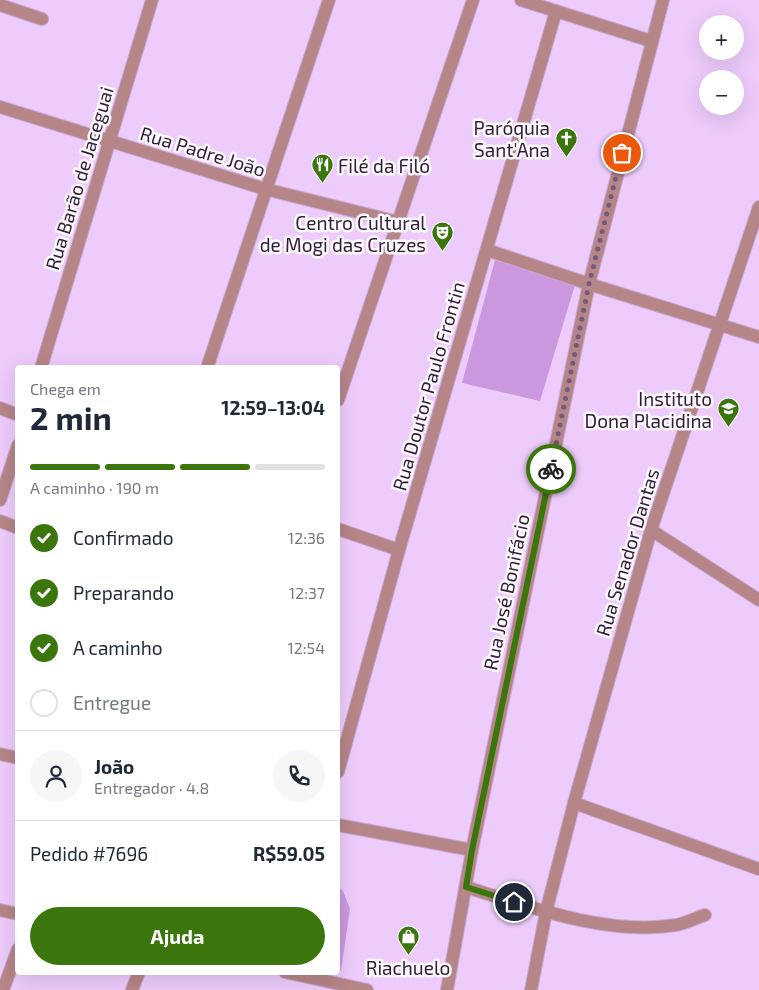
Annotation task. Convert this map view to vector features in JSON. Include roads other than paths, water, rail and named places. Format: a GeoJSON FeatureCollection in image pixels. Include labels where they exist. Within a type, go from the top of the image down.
{"type":"FeatureCollection","features":[{"type":"Feature","properties":{"kind":"street","name":"Rua Barão de Jaceguai"},"geometry":{"type":"LineString","coordinates":[[42,365],[152,0]]}},
{"type":"Feature","properties":{"kind":"street"},"geometry":{"type":"LineString","coordinates":[[208,365],[329,0]]}},
{"type":"Feature","properties":{"kind":"street"},"geometry":{"type":"LineString","coordinates":[[340,394],[473,0]]}},
{"type":"Feature","properties":{"kind":"street"},"geometry":{"type":"LineString","coordinates":[[520,0],[651,41]]}},
{"type":"Feature","properties":{"kind":"street","name":"Rua José Bonifácio"},"geometry":{"type":"LineString","coordinates":[[446,990],[472,850],[589,284],[663,0]]}},
{"type":"Feature","properties":{"kind":"street"},"geometry":{"type":"LineString","coordinates":[[0,5],[42,19]]}},
{"type":"Feature","properties":{"kind":"street","name":"Rua Doutor Paulo Frontin"},"geometry":{"type":"LineString","coordinates":[[340,765],[399,550],[556,11]]}},
{"type":"Feature","properties":{"kind":"street","name":"Rua Padre João"},"geometry":{"type":"LineString","coordinates":[[0,107],[265,189],[398,222]]}},
{"type":"Feature","properties":{"kind":"street","name":"Rua Senador Dantas"},"geometry":{"type":"LineString","coordinates":[[531,990],[546,912],[574,803],[651,530],[759,207]]}},
{"type":"Feature","properties":{"kind":"street"},"geometry":{"type":"LineString","coordinates":[[487,250],[759,337]]}},
{"type":"Feature","properties":{"kind":"street"},"geometry":{"type":"LineString","coordinates":[[0,408],[15,414]]}},
{"type":"Feature","properties":{"kind":"street"},"geometry":{"type":"LineString","coordinates":[[0,500],[15,454]]}},
{"type":"Feature","properties":{"kind":"street"},"geometry":{"type":"LineString","coordinates":[[0,521],[15,527]]}},
{"type":"Feature","properties":{"kind":"street"},"geometry":{"type":"LineString","coordinates":[[340,530],[399,550]]}},
{"type":"Feature","properties":{"kind":"street"},"geometry":{"type":"LineString","coordinates":[[651,530],[759,600]]}},
{"type":"Feature","properties":{"kind":"street"},"geometry":{"type":"LineString","coordinates":[[0,754],[15,757]]}},
{"type":"Feature","properties":{"kind":"street"},"geometry":{"type":"LineString","coordinates":[[574,803],[759,869]]}},
{"type":"Feature","properties":{"kind":"street"},"geometry":{"type":"LineString","coordinates":[[340,825],[472,850]]}},
{"type":"Feature","properties":{"kind":"street"},"geometry":{"type":"LineString","coordinates":[[466,887],[546,912],[603,924],[645,927],[677,925],[705,915]]}},
{"type":"Feature","properties":{"kind":"street"},"geometry":{"type":"LineString","coordinates":[[0,910],[15,913]]}},
{"type":"Feature","properties":{"kind":"street"},"geometry":{"type":"LineString","coordinates":[[3,990],[15,957]]}},
{"type":"Feature","properties":{"kind":"street"},"geometry":{"type":"LineString","coordinates":[[132,990],[138,975]]}},
{"type":"Feature","properties":{"kind":"street"},"geometry":{"type":"LineString","coordinates":[[298,975],[366,990]]}},
{"type":"Feature","properties":{"kind":"place","name":"Paróquia Sant'Ana"},"geometry":{"type":"Point","coordinates":[566,157]}},
{"type":"Feature","properties":{"kind":"place","name":"Filé da Filó"},"geometry":{"type":"Point","coordinates":[322,184]}},
{"type":"Feature","properties":{"kind":"place","name":"Centro Cultural de Mogi das Cruzes"},"geometry":{"type":"Point","coordinates":[442,252]}},
{"type":"Feature","properties":{"kind":"place","name":"Instituto Dona Placidina"},"geometry":{"type":"Point","coordinates":[728,428]}},
{"type":"Feature","properties":{"kind":"place","name":"Riachuelo"},"geometry":{"type":"Point","coordinates":[408,955]}}]}
